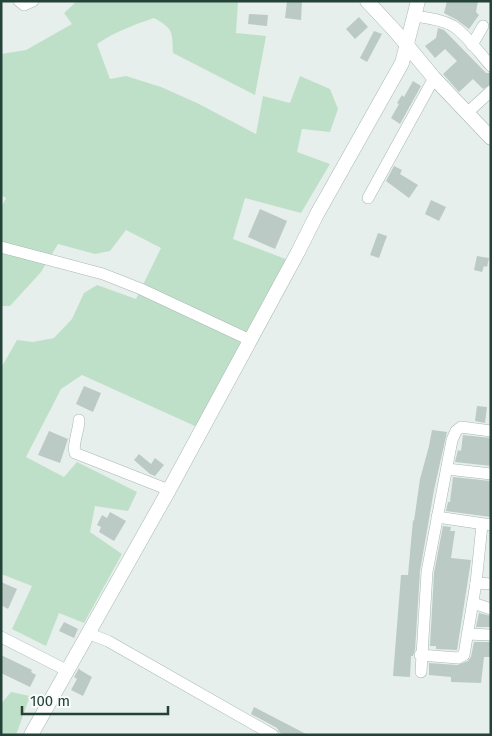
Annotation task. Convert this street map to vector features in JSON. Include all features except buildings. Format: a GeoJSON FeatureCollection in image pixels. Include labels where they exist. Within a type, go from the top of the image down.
{"type":"FeatureCollection","features":[{"type":"Feature","properties":{"kind":"street"},"geometry":{"type":"LineString","coordinates":[[19,1],[24,5],[33,1]]}},
{"type":"Feature","properties":{"kind":"street"},"geometry":{"type":"LineString","coordinates":[[367,1],[434,78],[491,138]]}},
{"type":"Feature","properties":{"kind":"street"},"geometry":{"type":"LineString","coordinates":[[31,735],[169,490],[317,214],[398,72],[408,46],[418,1]]}},
{"type":"Feature","properties":{"kind":"street"},"geometry":{"type":"LineString","coordinates":[[414,16],[434,19],[453,26],[491,66]]}},
{"type":"Feature","properties":{"kind":"street"},"geometry":{"type":"LineString","coordinates":[[472,46],[483,26]]}},
{"type":"Feature","properties":{"kind":"street"},"geometry":{"type":"LineString","coordinates":[[368,198],[434,78]]}},
{"type":"Feature","properties":{"kind":"street"},"geometry":{"type":"LineString","coordinates":[[468,112],[491,91]]}},
{"type":"Feature","properties":{"kind":"street"},"geometry":{"type":"LineString","coordinates":[[1,247],[103,274],[141,289],[250,340]]}},
{"type":"Feature","properties":{"kind":"street"},"geometry":{"type":"LineString","coordinates":[[79,420],[78,432],[73,447],[75,453],[169,490]]}},
{"type":"Feature","properties":{"kind":"street"},"geometry":{"type":"LineString","coordinates":[[421,672],[420,655],[427,572],[452,440],[459,428],[465,426],[491,431]]}},
{"type":"Feature","properties":{"kind":"street"},"geometry":{"type":"LineString","coordinates":[[447,469],[491,474]]}},
{"type":"Feature","properties":{"kind":"street"},"geometry":{"type":"LineString","coordinates":[[420,655],[460,658],[465,653],[486,525],[436,517]]}},
{"type":"Feature","properties":{"kind":"street"},"geometry":{"type":"LineString","coordinates":[[476,583],[491,584]]}},
{"type":"Feature","properties":{"kind":"street"},"geometry":{"type":"LineString","coordinates":[[473,603],[491,608]]}},
{"type":"Feature","properties":{"kind":"street"},"geometry":{"type":"LineString","coordinates":[[87,633],[108,641],[273,735]]}},
{"type":"Feature","properties":{"kind":"street"},"geometry":{"type":"LineString","coordinates":[[467,634],[491,635]]}},
{"type":"Feature","properties":{"kind":"street"},"geometry":{"type":"LineString","coordinates":[[1,637],[66,670]]}},
{"type":"Feature","properties":{"kind":"green space"},"geometry":{"type":"Polygon","coordinates":[[[77,1],[238,1],[236,33],[266,36],[255,95],[173,53],[169,28],[154,18],[124,29],[97,44],[110,79],[126,76],[161,87],[197,103],[256,134],[263,96],[290,103],[300,76],[330,89],[338,109],[330,132],[302,129],[297,152],[330,164],[301,213],[245,198],[233,239],[296,263],[206,431],[82,375],[61,389],[26,457],[64,477],[77,462],[137,492],[128,511],[95,506],[90,532],[122,554],[84,623],[59,613],[46,646],[12,629],[32,586],[1,574],[1,368],[17,340],[33,342],[54,338],[72,319],[84,293],[97,285],[136,299],[161,248],[126,230],[110,251],[95,254],[58,244],[41,272],[10,306],[1,306],[1,208],[6,198],[1,195],[1,54],[26,50],[72,24],[64,13],[77,1]]]}},
{"type":"Feature","properties":{"kind":"green space"},"geometry":{"type":"Polygon","coordinates":[[[11,692],[30,696],[16,735],[1,735],[1,704],[11,692]]]}}]}
